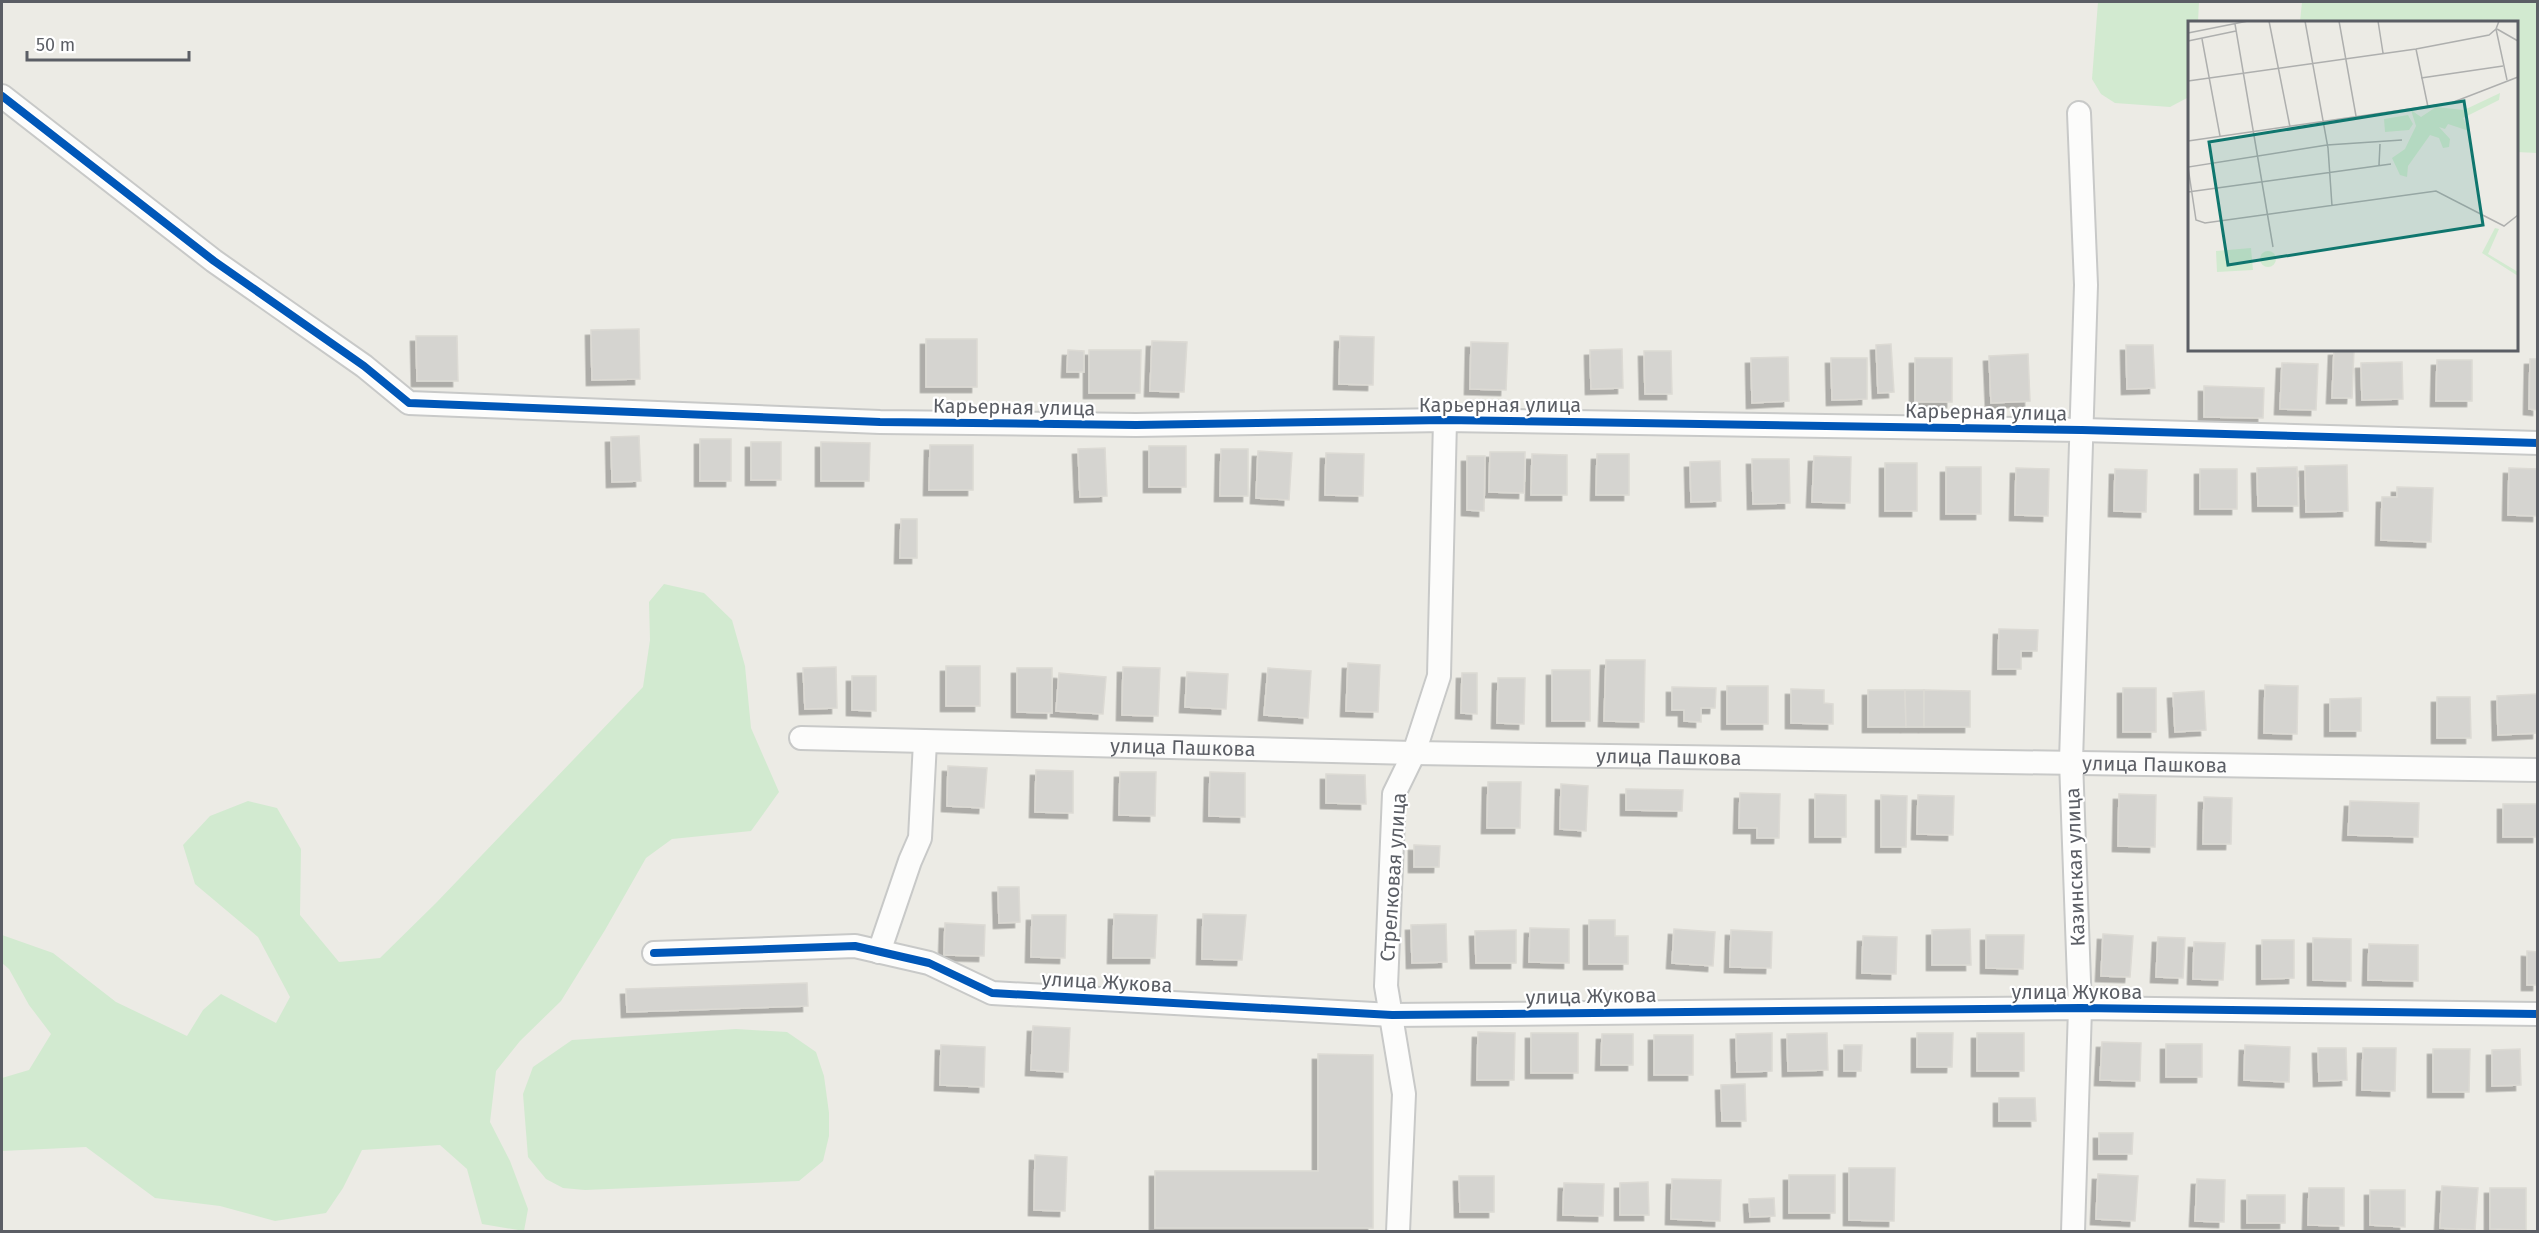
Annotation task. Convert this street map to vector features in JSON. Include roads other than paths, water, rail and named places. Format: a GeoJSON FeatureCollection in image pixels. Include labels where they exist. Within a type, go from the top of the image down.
{"type":"FeatureCollection","features":[{"type":"Feature","properties":{"kind":"street","name":"Карьерная улица"},"geometry":{"type":"LineString","coordinates":[[2,96],[214,261],[364,366],[409,403],[915,422],[1136,425],[1445,420],[2082,430],[2538,443]]}},
{"type":"Feature","properties":{"kind":"street","name":"Казинская улица"},"geometry":{"type":"LineString","coordinates":[[2073,1232],[2080,1008],[2071,761],[2086,285],[2079,113]]}},
{"type":"Feature","properties":{"kind":"street","name":"Стрелковая улица"},"geometry":{"type":"LineString","coordinates":[[1398,1232],[1404,1094],[1386,986],[1394,794],[1413,753],[1439,676],[1445,420]]}},
{"type":"Feature","properties":{"kind":"street","name":"улица Пашкова"},"geometry":{"type":"LineString","coordinates":[[801,738],[1413,753],[2071,761],[2538,770]]}},
{"type":"Feature","properties":{"kind":"street"},"geometry":{"type":"LineString","coordinates":[[879,952],[920,838],[925,741]]}},
{"type":"Feature","properties":{"kind":"street","name":"улица Жукова"},"geometry":{"type":"LineString","coordinates":[[654,953],[855,946],[929,963],[992,993],[1392,1015],[2080,1008],[2538,1014]]}}]}
